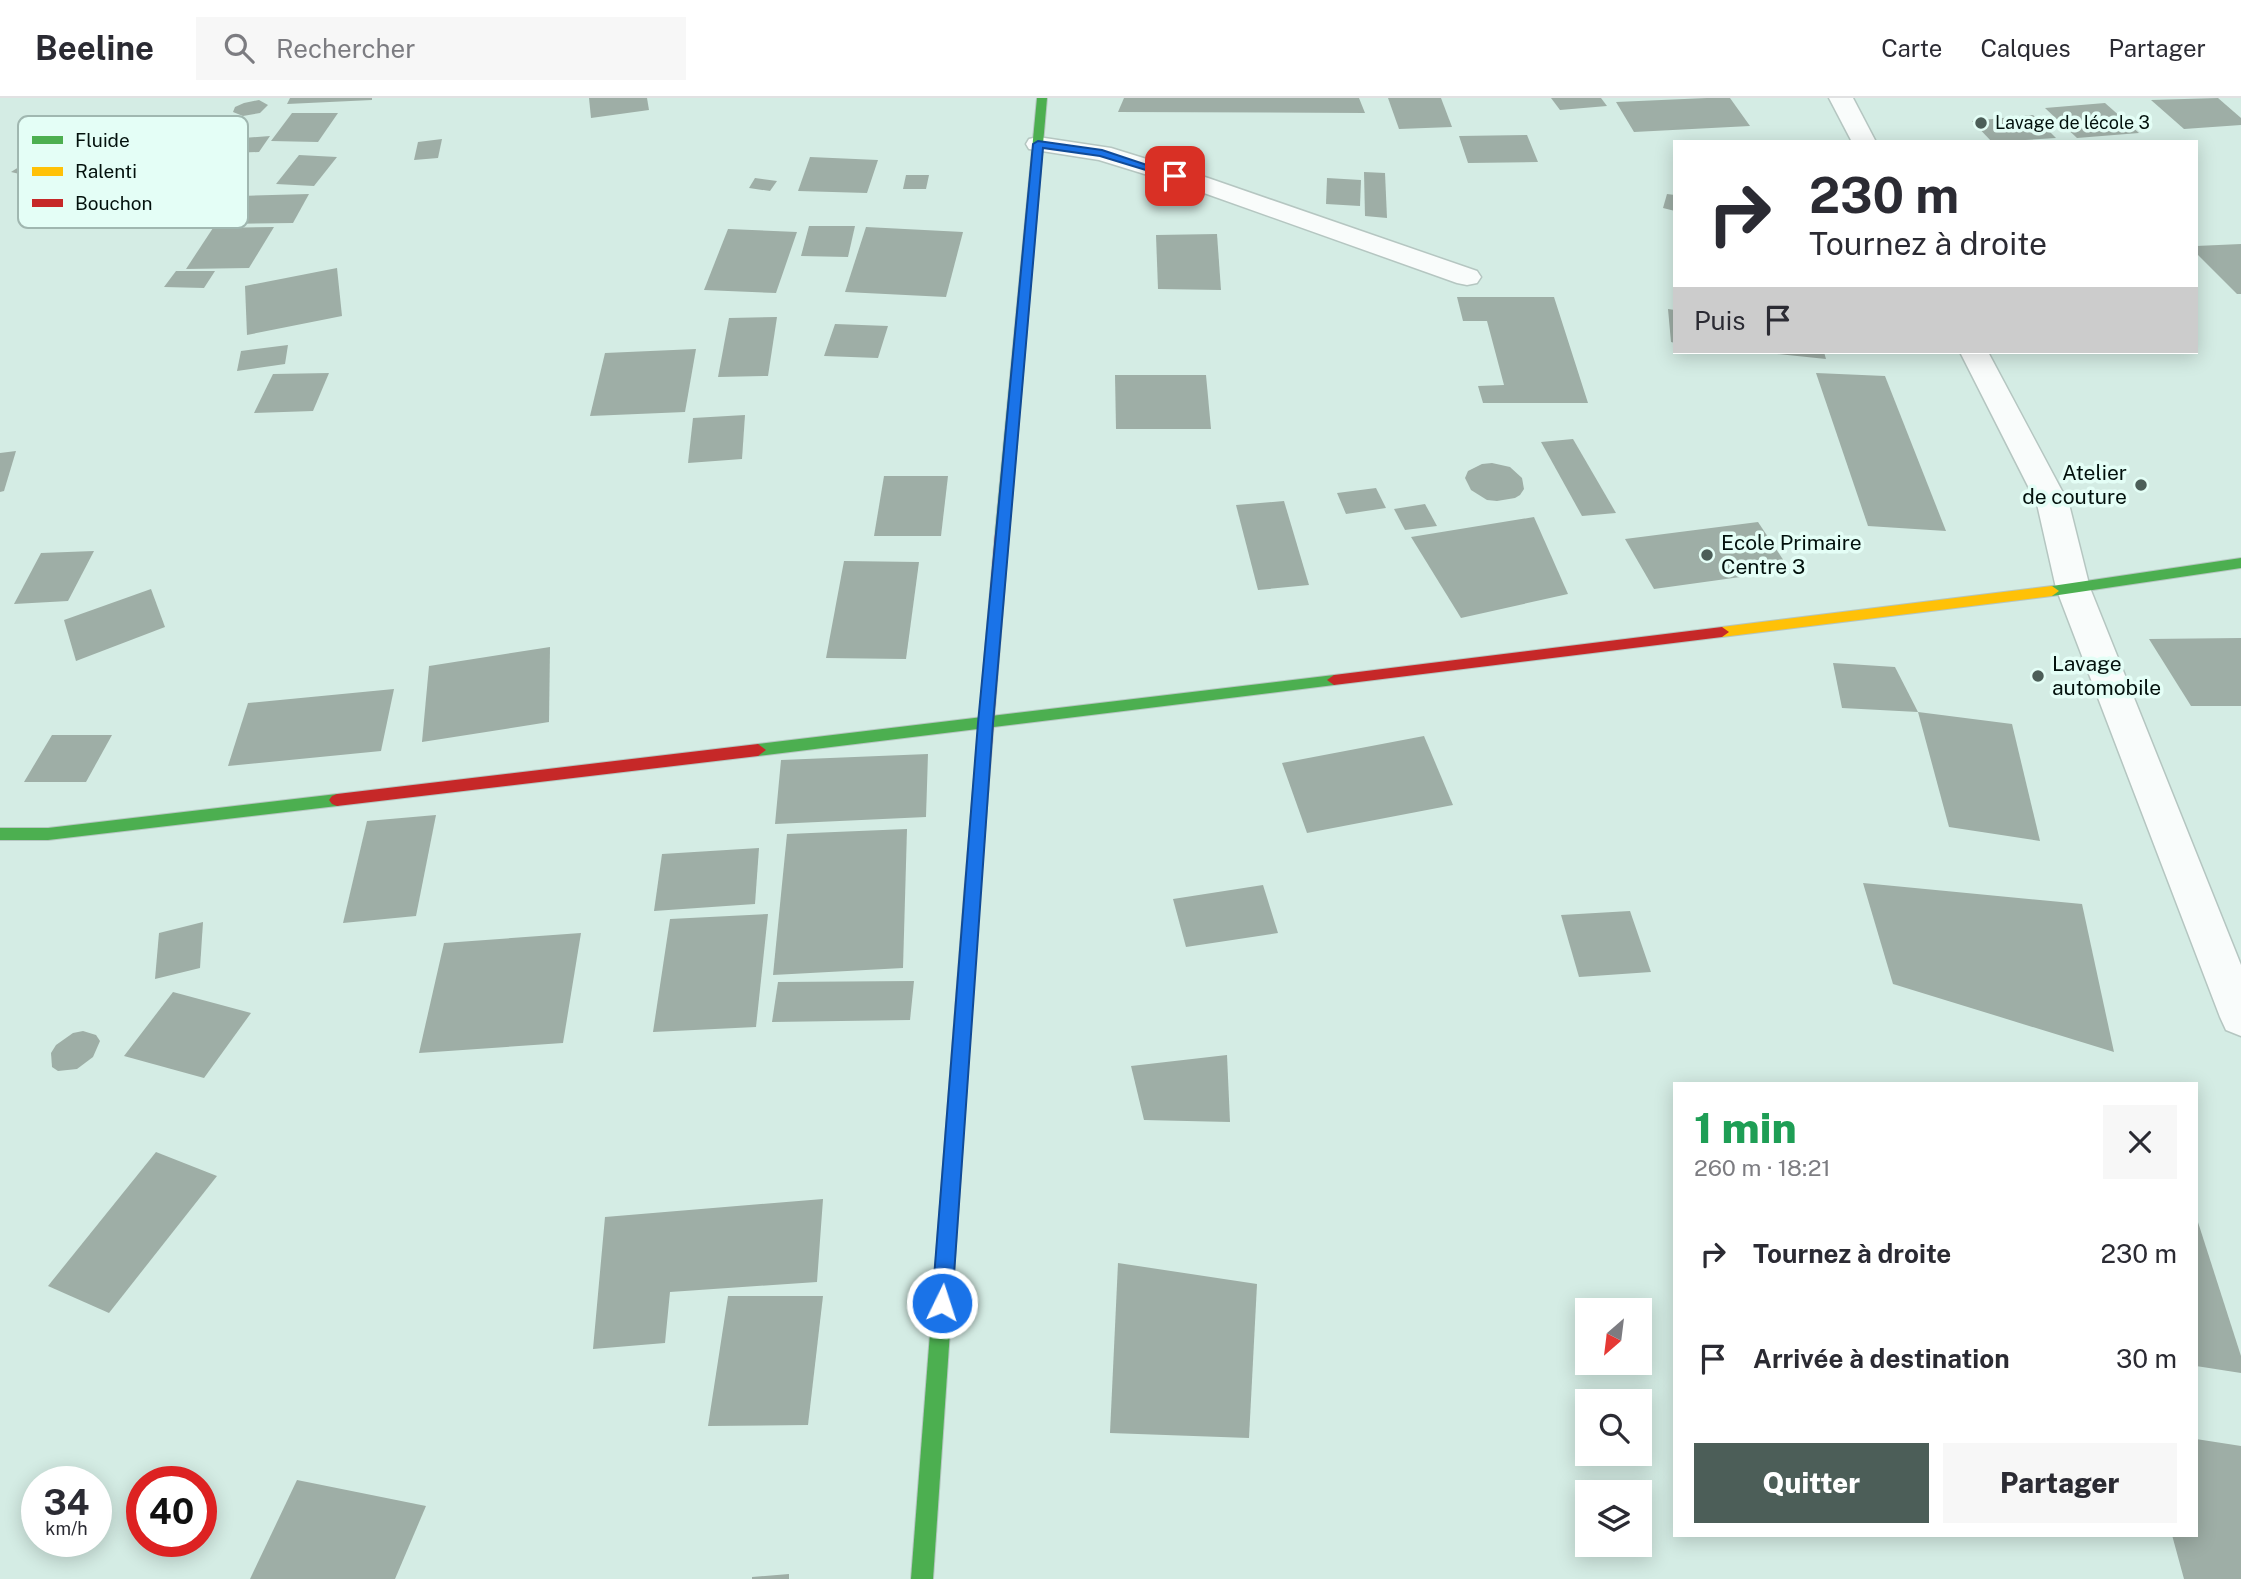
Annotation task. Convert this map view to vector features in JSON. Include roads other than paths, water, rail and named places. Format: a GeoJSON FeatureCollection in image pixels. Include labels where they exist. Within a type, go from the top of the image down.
{"type":"FeatureCollection","features":[{"type":"Feature","properties":{"kind":"street"},"geometry":{"type":"LineString","coordinates":[[922,1579],[985,723],[1042,98]]}},
{"type":"Feature","properties":{"kind":"street"},"geometry":{"type":"LineString","coordinates":[[1841,98],[1863,140]]}},
{"type":"Feature","properties":{"kind":"street"},"geometry":{"type":"LineString","coordinates":[[1038,144],[1102,153],[1199,183],[1467,277]]}},
{"type":"Feature","properties":{"kind":"street"},"geometry":{"type":"LineString","coordinates":[[1975,354],[2053,504],[2073,588],[2241,1017]]}},
{"type":"Feature","properties":{"kind":"street"},"geometry":{"type":"LineString","coordinates":[[0,834],[48,834],[985,723],[2073,588],[2241,563]]}},
{"type":"Feature","properties":{"kind":"place","name":"Lavage de lécole 3"},"geometry":{"type":"Point","coordinates":[1981,123]}},
{"type":"Feature","properties":{"kind":"place","name":"Atelier de couture"},"geometry":{"type":"Point","coordinates":[2141,485]}},
{"type":"Feature","properties":{"kind":"place","name":"Ecole Primaire Centre 3"},"geometry":{"type":"Point","coordinates":[1707,555]}},
{"type":"Feature","properties":{"kind":"place","name":"Lavage automobile"},"geometry":{"type":"Point","coordinates":[2038,676]}}]}
